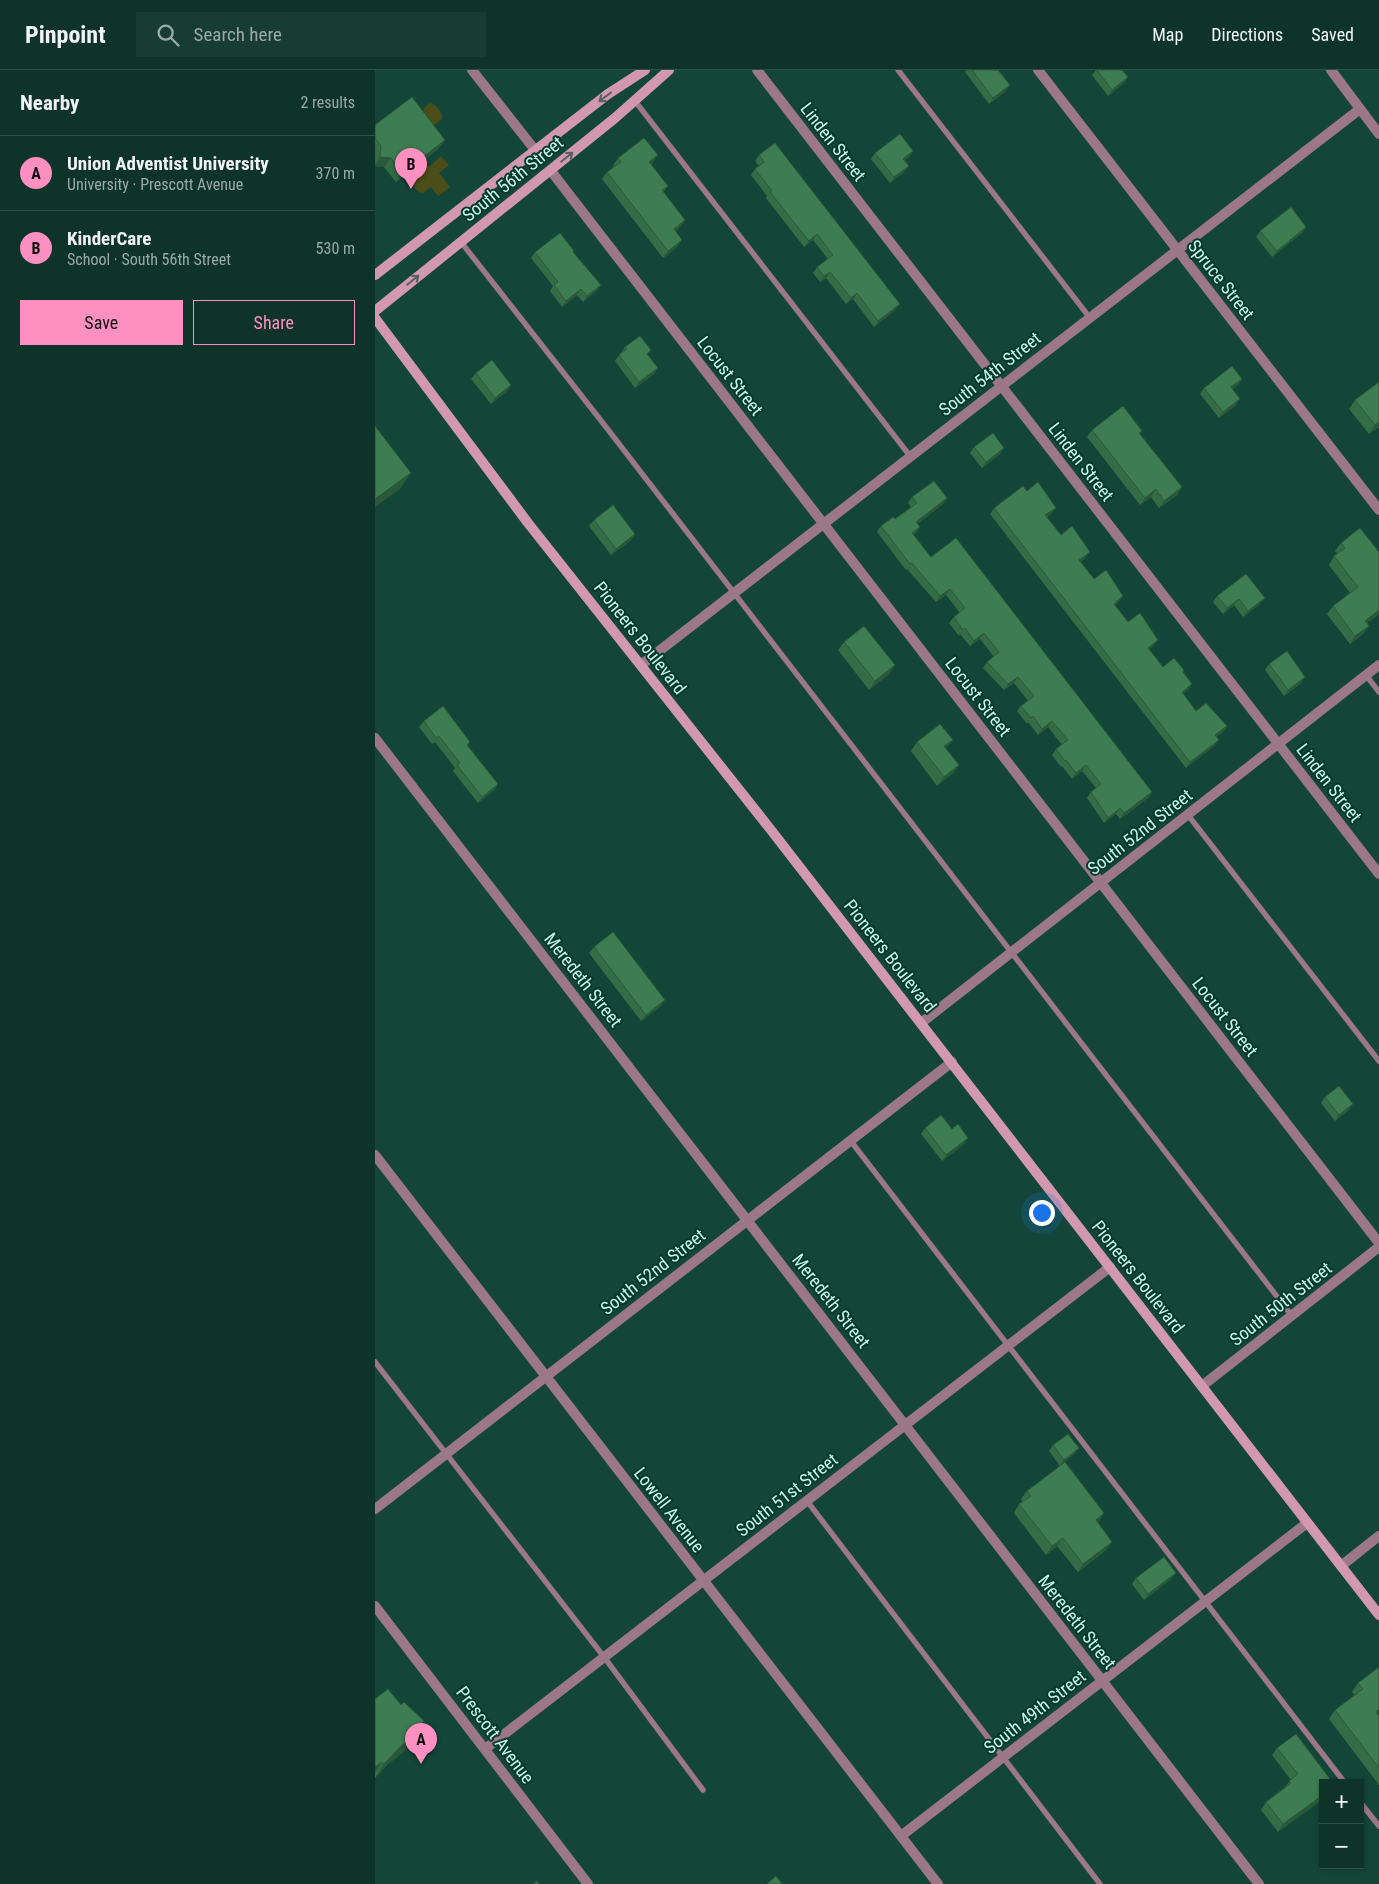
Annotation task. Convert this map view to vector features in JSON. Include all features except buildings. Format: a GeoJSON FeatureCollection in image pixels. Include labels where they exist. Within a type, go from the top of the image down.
{"type":"FeatureCollection","features":[{"type":"Feature","properties":{"kind":"main road","name":"South 56th Street"},"geometry":{"type":"LineString","coordinates":[[375,275],[608,94],[645,70]]}},
{"type":"Feature","properties":{"kind":"main road","name":"South 56th Street"},"geometry":{"type":"LineString","coordinates":[[375,311],[551,171],[635,102],[669,70]]}},
{"type":"Feature","properties":{"kind":"main road","name":"Pioneers Boulevard"},"geometry":{"type":"LineString","coordinates":[[375,318],[517,508],[952,1062],[1379,1615]]}},
{"type":"Feature","properties":{"kind":"street"},"geometry":{"type":"LineString","coordinates":[[472,70],[535,150]]}},
{"type":"Feature","properties":{"kind":"street","name":"Linden Street"},"geometry":{"type":"LineString","coordinates":[[757,70],[1379,874]]}},
{"type":"Feature","properties":{"kind":"street","name":"Spruce Street"},"geometry":{"type":"LineString","coordinates":[[1038,70],[1379,510]]}},
{"type":"Feature","properties":{"kind":"street"},"geometry":{"type":"LineString","coordinates":[[1331,70],[1379,134]]}},
{"type":"Feature","properties":{"kind":"street","name":"South 54th Street"},"geometry":{"type":"LineString","coordinates":[[641,665],[1360,109]]}},
{"type":"Feature","properties":{"kind":"street","name":"Locust Street"},"geometry":{"type":"LineString","coordinates":[[551,171],[1379,1245]]}},
{"type":"Feature","properties":{"kind":"street","name":"South 52nd Street"},"geometry":{"type":"LineString","coordinates":[[921,1023],[1013,953],[1379,665]]}},
{"type":"Feature","properties":{"kind":"street","name":"Meredeth Street"},"geometry":{"type":"LineString","coordinates":[[375,738],[1259,1884]]}},
{"type":"Feature","properties":{"kind":"street","name":"South 52nd Street"},"geometry":{"type":"LineString","coordinates":[[375,1509],[952,1062]]}},
{"type":"Feature","properties":{"kind":"street","name":"Lowell Avenue"},"geometry":{"type":"LineString","coordinates":[[375,1155],[938,1884]]}},
{"type":"Feature","properties":{"kind":"street","name":"South 50th Street"},"geometry":{"type":"LineString","coordinates":[[1202,1386],[1379,1245]]}},
{"type":"Feature","properties":{"kind":"street","name":"South 51st Street"},"geometry":{"type":"LineString","coordinates":[[485,1749],[1110,1267]]}},
{"type":"Feature","properties":{"kind":"street","name":"South 49th Street"},"geometry":{"type":"LineString","coordinates":[[901,1836],[1307,1523]]}},
{"type":"Feature","properties":{"kind":"street"},"geometry":{"type":"LineString","coordinates":[[1341,1566],[1379,1536]]}},
{"type":"Feature","properties":{"kind":"street","name":"Prescott Avenue"},"geometry":{"type":"LineString","coordinates":[[375,1606],[588,1884]]}},
{"type":"Feature","properties":{"kind":"lane"},"geometry":{"type":"LineString","coordinates":[[898,70],[1089,318]]}},
{"type":"Feature","properties":{"kind":"lane"},"geometry":{"type":"LineString","coordinates":[[635,102],[910,456]]}},
{"type":"Feature","properties":{"kind":"lane"},"geometry":{"type":"LineString","coordinates":[[461,242],[1292,1316]]}},
{"type":"Feature","properties":{"kind":"lane"},"geometry":{"type":"LineString","coordinates":[[1366,675],[1379,692]]}},
{"type":"Feature","properties":{"kind":"lane"},"geometry":{"type":"LineString","coordinates":[[1188,815],[1379,1060]]}},
{"type":"Feature","properties":{"kind":"lane"},"geometry":{"type":"LineString","coordinates":[[850,1140],[1342,1779]]}},
{"type":"Feature","properties":{"kind":"lane"},"geometry":{"type":"LineString","coordinates":[[375,1362],[604,1657],[703,1790]]}},
{"type":"Feature","properties":{"kind":"lane"},"geometry":{"type":"LineString","coordinates":[[807,1501],[1101,1884]]}},
{"type":"Feature","properties":{"kind":"lane"},"geometry":{"type":"LineString","coordinates":[[1364,1807],[1379,1826]]}},
{"type":"Feature","properties":{"kind":"green space"},"geometry":{"type":"Polygon","coordinates":[[[430,103],[435,105],[442,114],[442,119],[434,125],[429,125],[422,117],[424,108],[430,103]]]}},
{"type":"Feature","properties":{"kind":"green space"},"geometry":{"type":"Polygon","coordinates":[[[441,156],[449,165],[439,173],[450,187],[438,196],[431,187],[423,193],[419,192],[407,174],[417,165],[430,166],[441,156]]]}},
{"type":"Feature","properties":{"kind":"place","name":"KinderCare"},"geometry":{"type":"Point","coordinates":[411,189]}},
{"type":"Feature","properties":{"kind":"place","name":"Union Adventist University"},"geometry":{"type":"Point","coordinates":[421,1764]}}]}
